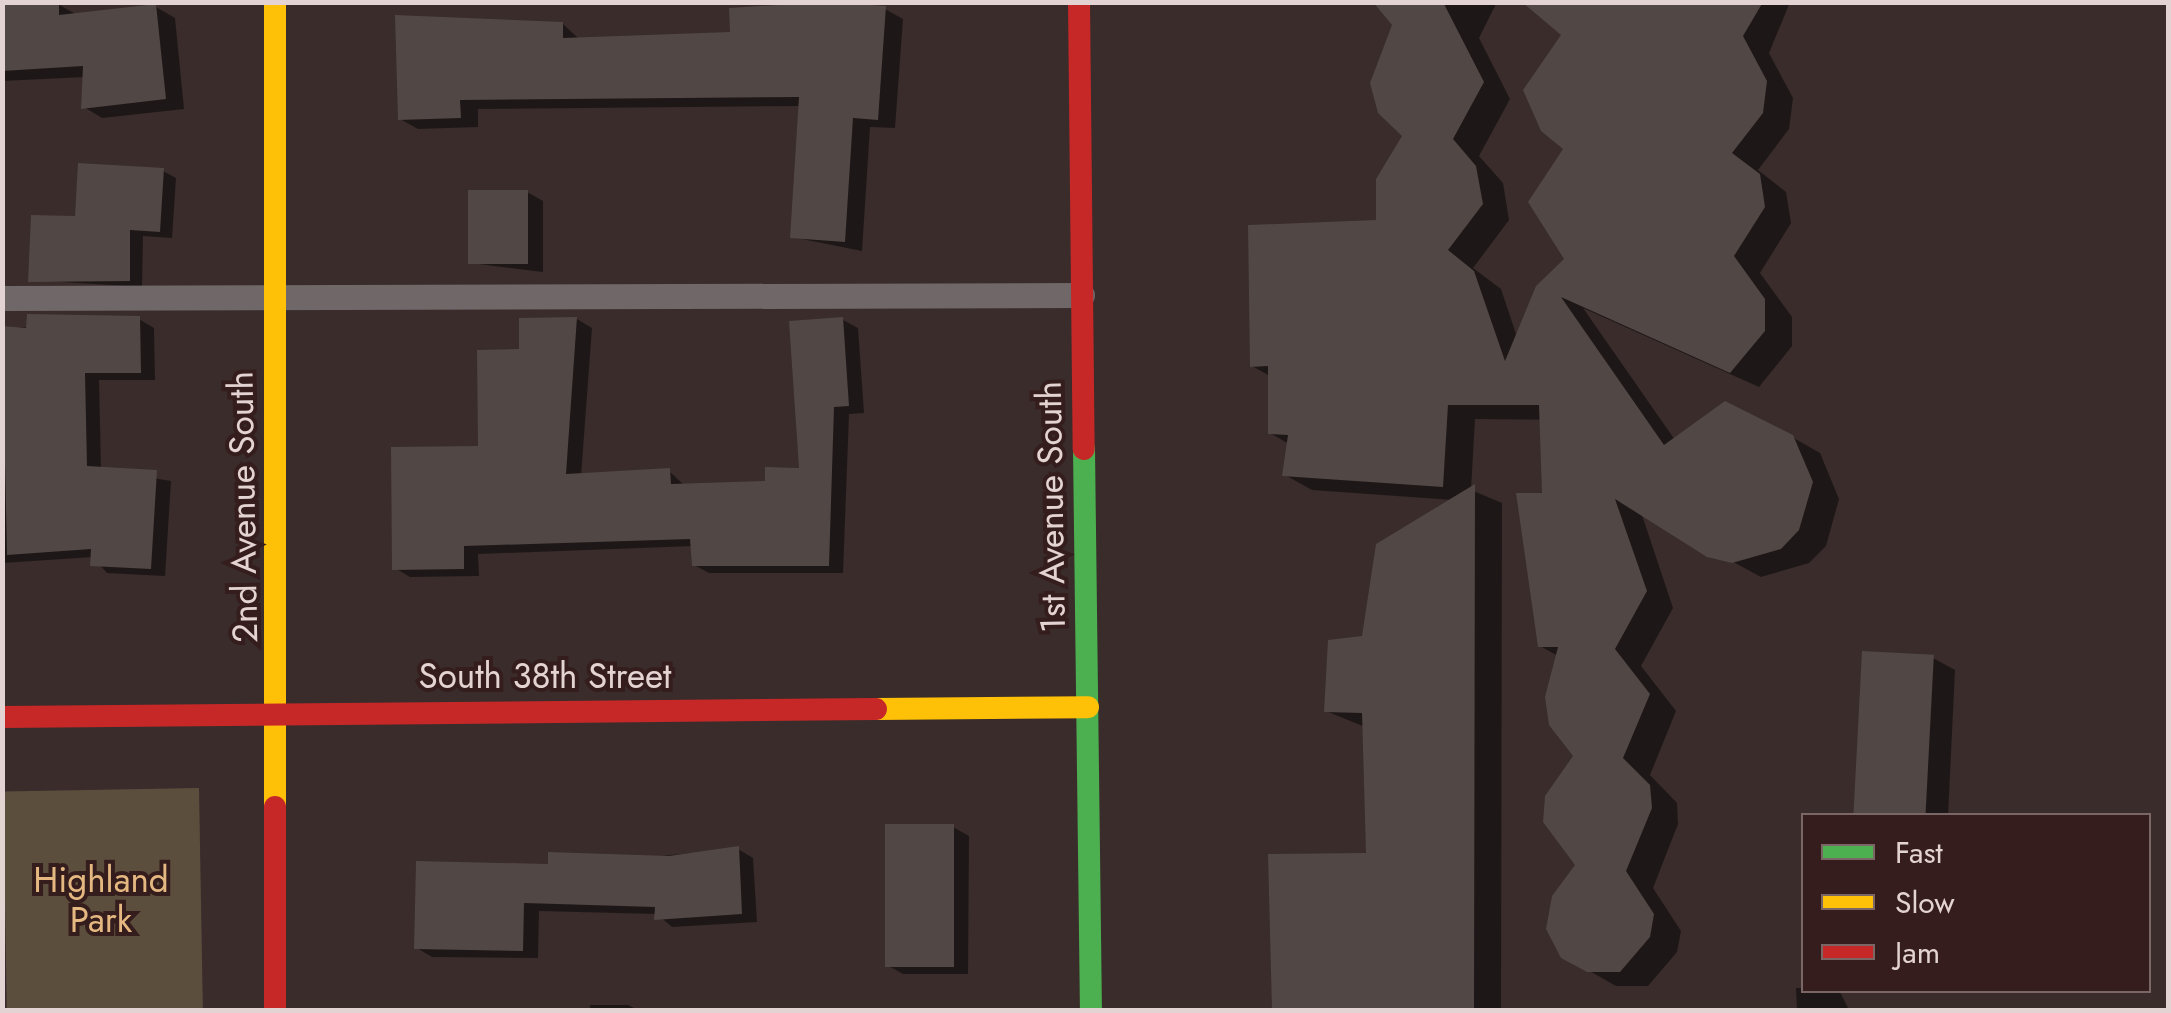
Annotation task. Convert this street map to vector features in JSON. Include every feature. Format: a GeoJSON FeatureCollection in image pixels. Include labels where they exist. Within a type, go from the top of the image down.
{"type":"FeatureCollection","features":[{"type":"Feature","properties":{"kind":"street","name":"2nd Avenue South"},"geometry":{"type":"LineString","coordinates":[[275,2],[281,713],[275,1010]]}},
{"type":"Feature","properties":{"kind":"street","name":"1st Avenue South"},"geometry":{"type":"LineString","coordinates":[[1079,2],[1092,1010]]}},
{"type":"Feature","properties":{"kind":"street","name":"South 38th Street"},"geometry":{"type":"LineString","coordinates":[[2,717],[1088,707]]}},
{"type":"Feature","properties":{"kind":"lane"},"geometry":{"type":"LineString","coordinates":[[2,298],[1082,295]]}},
{"type":"Feature","properties":{"kind":"green space","name":"Highland Park"},"geometry":{"type":"Polygon","coordinates":[[[199,788],[203,1010],[7,1010],[3,791],[199,788]]]}},
{"type":"Feature","properties":{"kind":"building"},"geometry":{"type":"Polygon","coordinates":[[[59,2],[59,15],[156,4],[166,99],[81,109],[83,66],[2,71],[2,5],[59,2]]]}},
{"type":"Feature","properties":{"kind":"building"},"geometry":{"type":"Polygon","coordinates":[[[827,2],[886,6],[878,120],[853,118],[845,242],[790,238],[799,97],[460,100],[461,118],[398,120],[395,15],[563,22],[563,38],[730,32],[729,8],[827,2]]]}},
{"type":"Feature","properties":{"kind":"building"},"geometry":{"type":"Polygon","coordinates":[[[1373,2],[1443,2],[1484,82],[1453,139],[1476,166],[1483,204],[1448,250],[1474,271],[1505,361],[1536,286],[1564,259],[1528,202],[1563,149],[1541,131],[1523,90],[1561,35],[1522,2],[1763,2],[1743,36],[1767,81],[1763,113],[1732,153],[1760,174],[1765,207],[1734,256],[1765,299],[1765,331],[1730,373],[1561,297],[1664,445],[1725,401],[1793,435],[1813,482],[1799,530],[1781,549],[1732,563],[1707,557],[1615,499],[1647,591],[1615,649],[1650,694],[1623,758],[1650,785],[1652,808],[1626,871],[1654,914],[1650,937],[1620,972],[1587,972],[1561,958],[1546,929],[1552,896],[1575,865],[1543,822],[1545,796],[1573,756],[1549,725],[1545,697],[1558,647],[1538,647],[1516,493],[1542,493],[1539,405],[1448,405],[1443,487],[1282,476],[1288,435],[1268,434],[1268,366],[1250,367],[1248,225],[1376,220],[1376,179],[1402,136],[1378,113],[1370,83],[1392,25],[1373,2]]]}},
{"type":"Feature","properties":{"kind":"building"},"geometry":{"type":"Polygon","coordinates":[[[78,163],[164,168],[160,232],[130,230],[130,281],[28,282],[31,215],[75,216],[78,163]]]}},
{"type":"Feature","properties":{"kind":"building"},"geometry":{"type":"Polygon","coordinates":[[[468,190],[528,190],[528,264],[468,264],[468,190]]]}},
{"type":"Feature","properties":{"kind":"building"},"geometry":{"type":"Polygon","coordinates":[[[27,314],[140,316],[141,373],[85,373],[87,466],[157,470],[151,569],[90,566],[91,549],[7,555],[2,326],[26,328],[27,314]]]}},
{"type":"Feature","properties":{"kind":"building"},"geometry":{"type":"Polygon","coordinates":[[[577,317],[566,474],[670,468],[671,484],[765,481],[765,467],[799,468],[789,321],[843,317],[849,406],[834,407],[829,566],[692,566],[690,539],[464,546],[464,569],[392,570],[391,447],[478,446],[477,350],[519,349],[519,318],[577,317]]]}},
{"type":"Feature","properties":{"kind":"building"},"geometry":{"type":"Polygon","coordinates":[[[1475,484],[1474,1010],[1272,1010],[1268,854],[1366,853],[1362,713],[1324,712],[1328,640],[1362,636],[1376,544],[1475,484]]]}},
{"type":"Feature","properties":{"kind":"building"},"geometry":{"type":"Polygon","coordinates":[[[1862,651],[1934,655],[1926,813],[1854,813],[1862,651]]]}},
{"type":"Feature","properties":{"kind":"building"},"geometry":{"type":"Polygon","coordinates":[[[885,824],[954,824],[954,967],[885,967],[885,824]]]}},
{"type":"Feature","properties":{"kind":"building"},"geometry":{"type":"Polygon","coordinates":[[[739,846],[742,914],[654,920],[655,907],[524,903],[523,951],[414,949],[416,861],[548,864],[548,852],[669,856],[739,846]]]}},
{"type":"Feature","properties":{"kind":"traffic: fast"},"geometry":{"type":"LineString","coordinates":[[1084,449],[1091,1010]]}},
{"type":"Feature","properties":{"kind":"traffic: slow"},"geometry":{"type":"LineString","coordinates":[[275,2],[275,807]]}},
{"type":"Feature","properties":{"kind":"traffic: slow"},"geometry":{"type":"LineString","coordinates":[[876,709],[1088,707]]}},
{"type":"Feature","properties":{"kind":"traffic: jam"},"geometry":{"type":"LineString","coordinates":[[1079,2],[1084,449]]}},
{"type":"Feature","properties":{"kind":"traffic: jam"},"geometry":{"type":"LineString","coordinates":[[2,717],[876,709]]}},
{"type":"Feature","properties":{"kind":"traffic: jam"},"geometry":{"type":"LineString","coordinates":[[275,807],[275,1010]]}}]}
